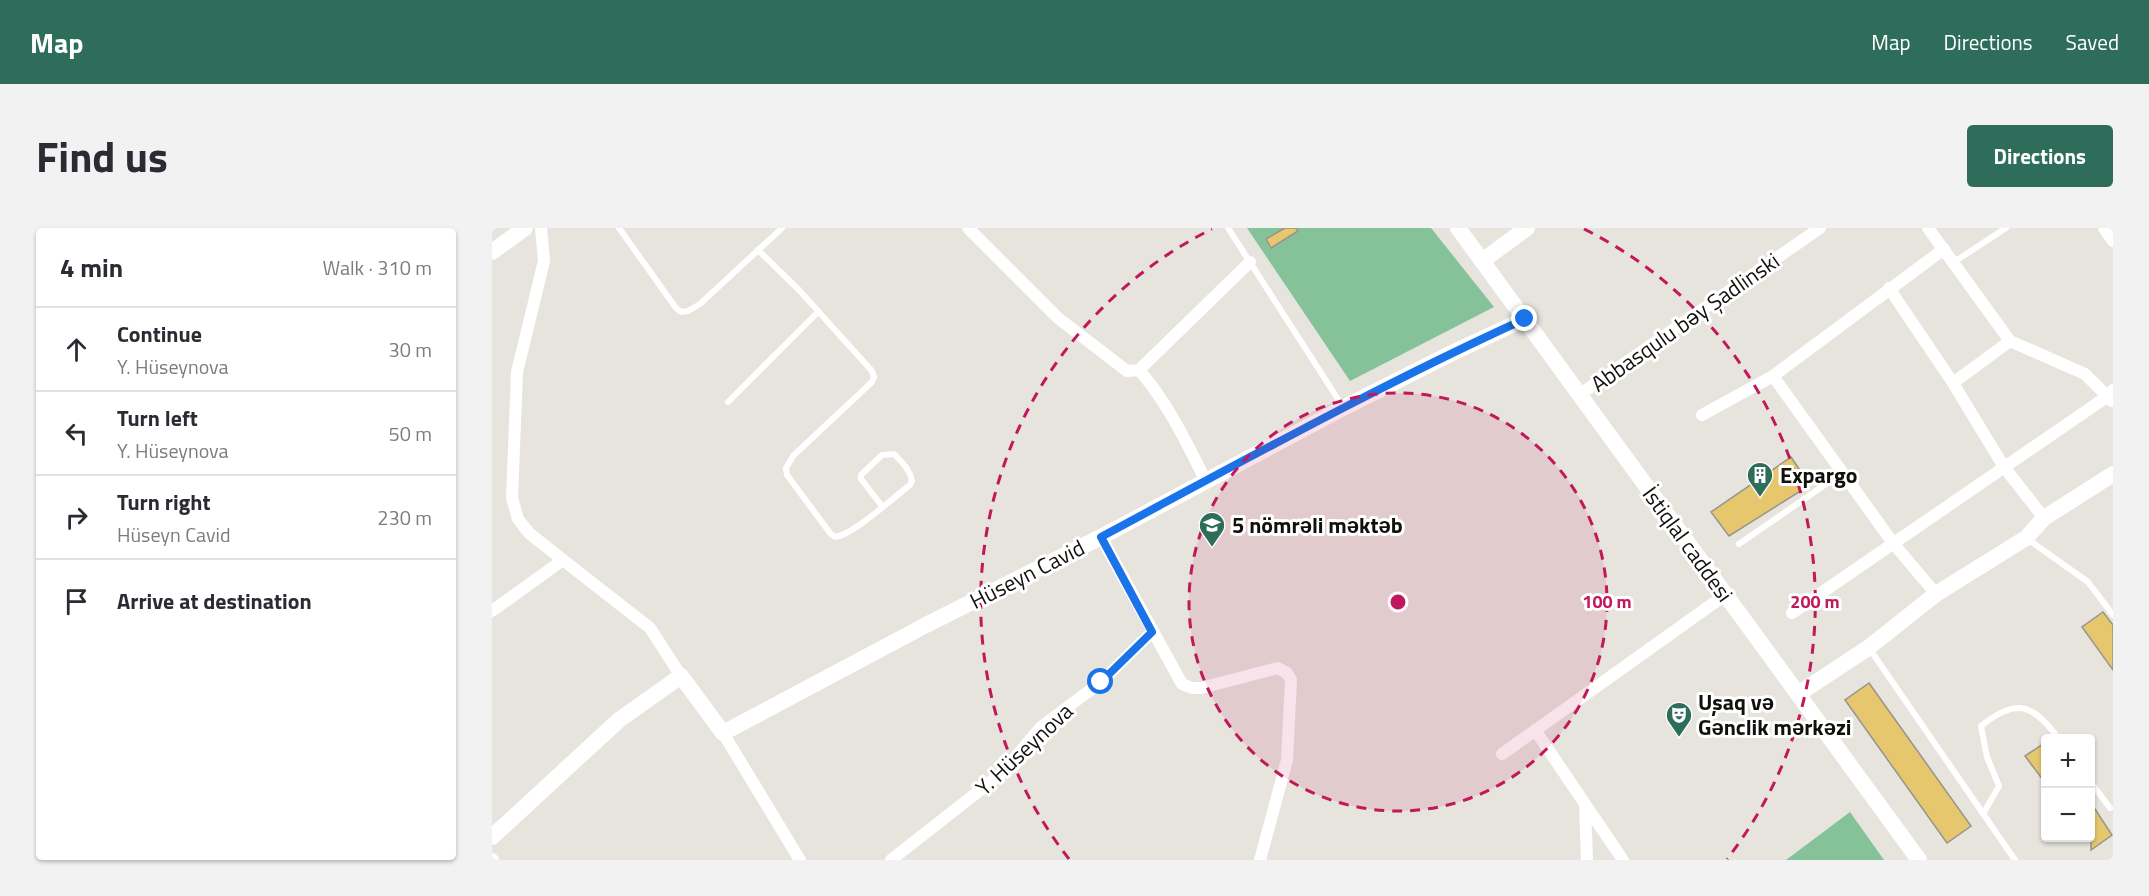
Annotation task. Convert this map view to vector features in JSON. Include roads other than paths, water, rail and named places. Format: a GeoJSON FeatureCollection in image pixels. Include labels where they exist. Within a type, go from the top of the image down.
{"type":"FeatureCollection","features":[{"type":"Feature","properties":{"kind":"main road"},"geometry":{"type":"LineString","coordinates":[[492,252],[525,228]]}},
{"type":"Feature","properties":{"kind":"main road","name":"İstiqlal caddesi"},"geometry":{"type":"LineString","coordinates":[[1458,228],[1919,860]]}},
{"type":"Feature","properties":{"kind":"main road"},"geometry":{"type":"LineString","coordinates":[[1482,261],[1527,228]]}},
{"type":"Feature","properties":{"kind":"main road","name":"Hüseyn Cavid"},"geometry":{"type":"LineString","coordinates":[[723,734],[1343,408],[1525,319]]}},
{"type":"Feature","properties":{"kind":"main road"},"geometry":{"type":"LineString","coordinates":[[1798,694],[1869,648],[1936,594],[2026,537],[2044,518],[2113,474]]}},
{"type":"Feature","properties":{"kind":"main road"},"geometry":{"type":"LineString","coordinates":[[492,837],[619,720],[681,676],[723,734]]}},
{"type":"Feature","properties":{"kind":"street"},"geometry":{"type":"LineString","coordinates":[[541,228],[544,261],[517,372],[512,498],[518,519],[529,533],[650,628],[681,676]]}},
{"type":"Feature","properties":{"kind":"street"},"geometry":{"type":"LineString","coordinates":[[968,228],[1058,318],[1127,371],[1139,370],[1250,261]]}},
{"type":"Feature","properties":{"kind":"street","name":"Abbasqulu bəy Şadlinski"},"geometry":{"type":"LineString","coordinates":[[1580,395],[1820,228]]}},
{"type":"Feature","properties":{"kind":"street"},"geometry":{"type":"LineString","coordinates":[[1792,613],[2111,396],[2085,374],[2010,341],[1928,228]]}},
{"type":"Feature","properties":{"kind":"street"},"geometry":{"type":"LineString","coordinates":[[2104,228],[2113,241]]}},
{"type":"Feature","properties":{"kind":"street"},"geometry":{"type":"LineString","coordinates":[[1702,415],[1773,376],[1944,249]]}},
{"type":"Feature","properties":{"kind":"street"},"geometry":{"type":"LineString","coordinates":[[1889,288],[1953,383],[2004,467],[2044,518]]}},
{"type":"Feature","properties":{"kind":"street"},"geometry":{"type":"LineString","coordinates":[[1953,383],[2010,341]]}},
{"type":"Feature","properties":{"kind":"street"},"geometry":{"type":"LineString","coordinates":[[1139,370],[1154,386],[1171,414],[1206,481]]}},
{"type":"Feature","properties":{"kind":"street"},"geometry":{"type":"LineString","coordinates":[[1773,376],[1893,543],[1936,594]]}},
{"type":"Feature","properties":{"kind":"street"},"geometry":{"type":"LineString","coordinates":[[1101,537],[1182,684],[1192,688],[1201,688],[1278,668],[1287,673],[1292,680],[1287,760],[1260,860]]}},
{"type":"Feature","properties":{"kind":"street"},"geometry":{"type":"LineString","coordinates":[[492,611],[563,560]]}},
{"type":"Feature","properties":{"kind":"street"},"geometry":{"type":"LineString","coordinates":[[1502,754],[1725,595]]}},
{"type":"Feature","properties":{"kind":"street","name":"Y. Hüseynova"},"geometry":{"type":"LineString","coordinates":[[891,860],[1002,773],[1041,727],[1101,682],[1152,632]]}},
{"type":"Feature","properties":{"kind":"street"},"geometry":{"type":"LineString","coordinates":[[1535,730],[1623,860]]}},
{"type":"Feature","properties":{"kind":"street"},"geometry":{"type":"LineString","coordinates":[[723,734],[800,860]]}},
{"type":"Feature","properties":{"kind":"street"},"geometry":{"type":"LineString","coordinates":[[1585,804],[1587,860]]}},
{"type":"Feature","properties":{"kind":"lane"},"geometry":{"type":"LineString","coordinates":[[619,228],[681,312],[700,304],[782,228]]}},
{"type":"Feature","properties":{"kind":"lane"},"geometry":{"type":"LineString","coordinates":[[1228,228],[1343,408]]}},
{"type":"Feature","properties":{"kind":"lane"},"geometry":{"type":"LineString","coordinates":[[1954,262],[2006,228]]}},
{"type":"Feature","properties":{"kind":"lane"},"geometry":{"type":"LineString","coordinates":[[758,250],[818,312],[874,376],[872,382],[793,456],[786,468],[787,475],[835,537],[855,528],[882,506],[912,481],[906,467],[894,454],[882,455],[861,475],[861,480],[882,506]]}},
{"type":"Feature","properties":{"kind":"lane"},"geometry":{"type":"LineString","coordinates":[[728,402],[818,312]]}},
{"type":"Feature","properties":{"kind":"lane"},"geometry":{"type":"LineString","coordinates":[[1739,544],[1842,473]]}},
{"type":"Feature","properties":{"kind":"lane"},"geometry":{"type":"LineString","coordinates":[[2026,537],[2088,582],[2113,615]]}},
{"type":"Feature","properties":{"kind":"lane"},"geometry":{"type":"LineString","coordinates":[[1869,648],[2015,860]]}},
{"type":"Feature","properties":{"kind":"lane"},"geometry":{"type":"LineString","coordinates":[[1983,814],[1999,786],[1987,757],[1981,726],[1996,714],[2018,707],[2043,717],[2055,734]]}},
{"type":"Feature","properties":{"kind":"lane"},"geometry":{"type":"LineString","coordinates":[[2095,787],[2110,808]]}},
{"type":"Feature","properties":{"kind":"place","name":"Expargo"},"geometry":{"type":"Point","coordinates":[1760,498]}},
{"type":"Feature","properties":{"kind":"place","name":"5 nömrəli məktəb"},"geometry":{"type":"Point","coordinates":[1212,548]}},
{"type":"Feature","properties":{"kind":"place","name":"Uşaq və Gənclik mərkəzi"},"geometry":{"type":"Point","coordinates":[1679,738]}}]}
